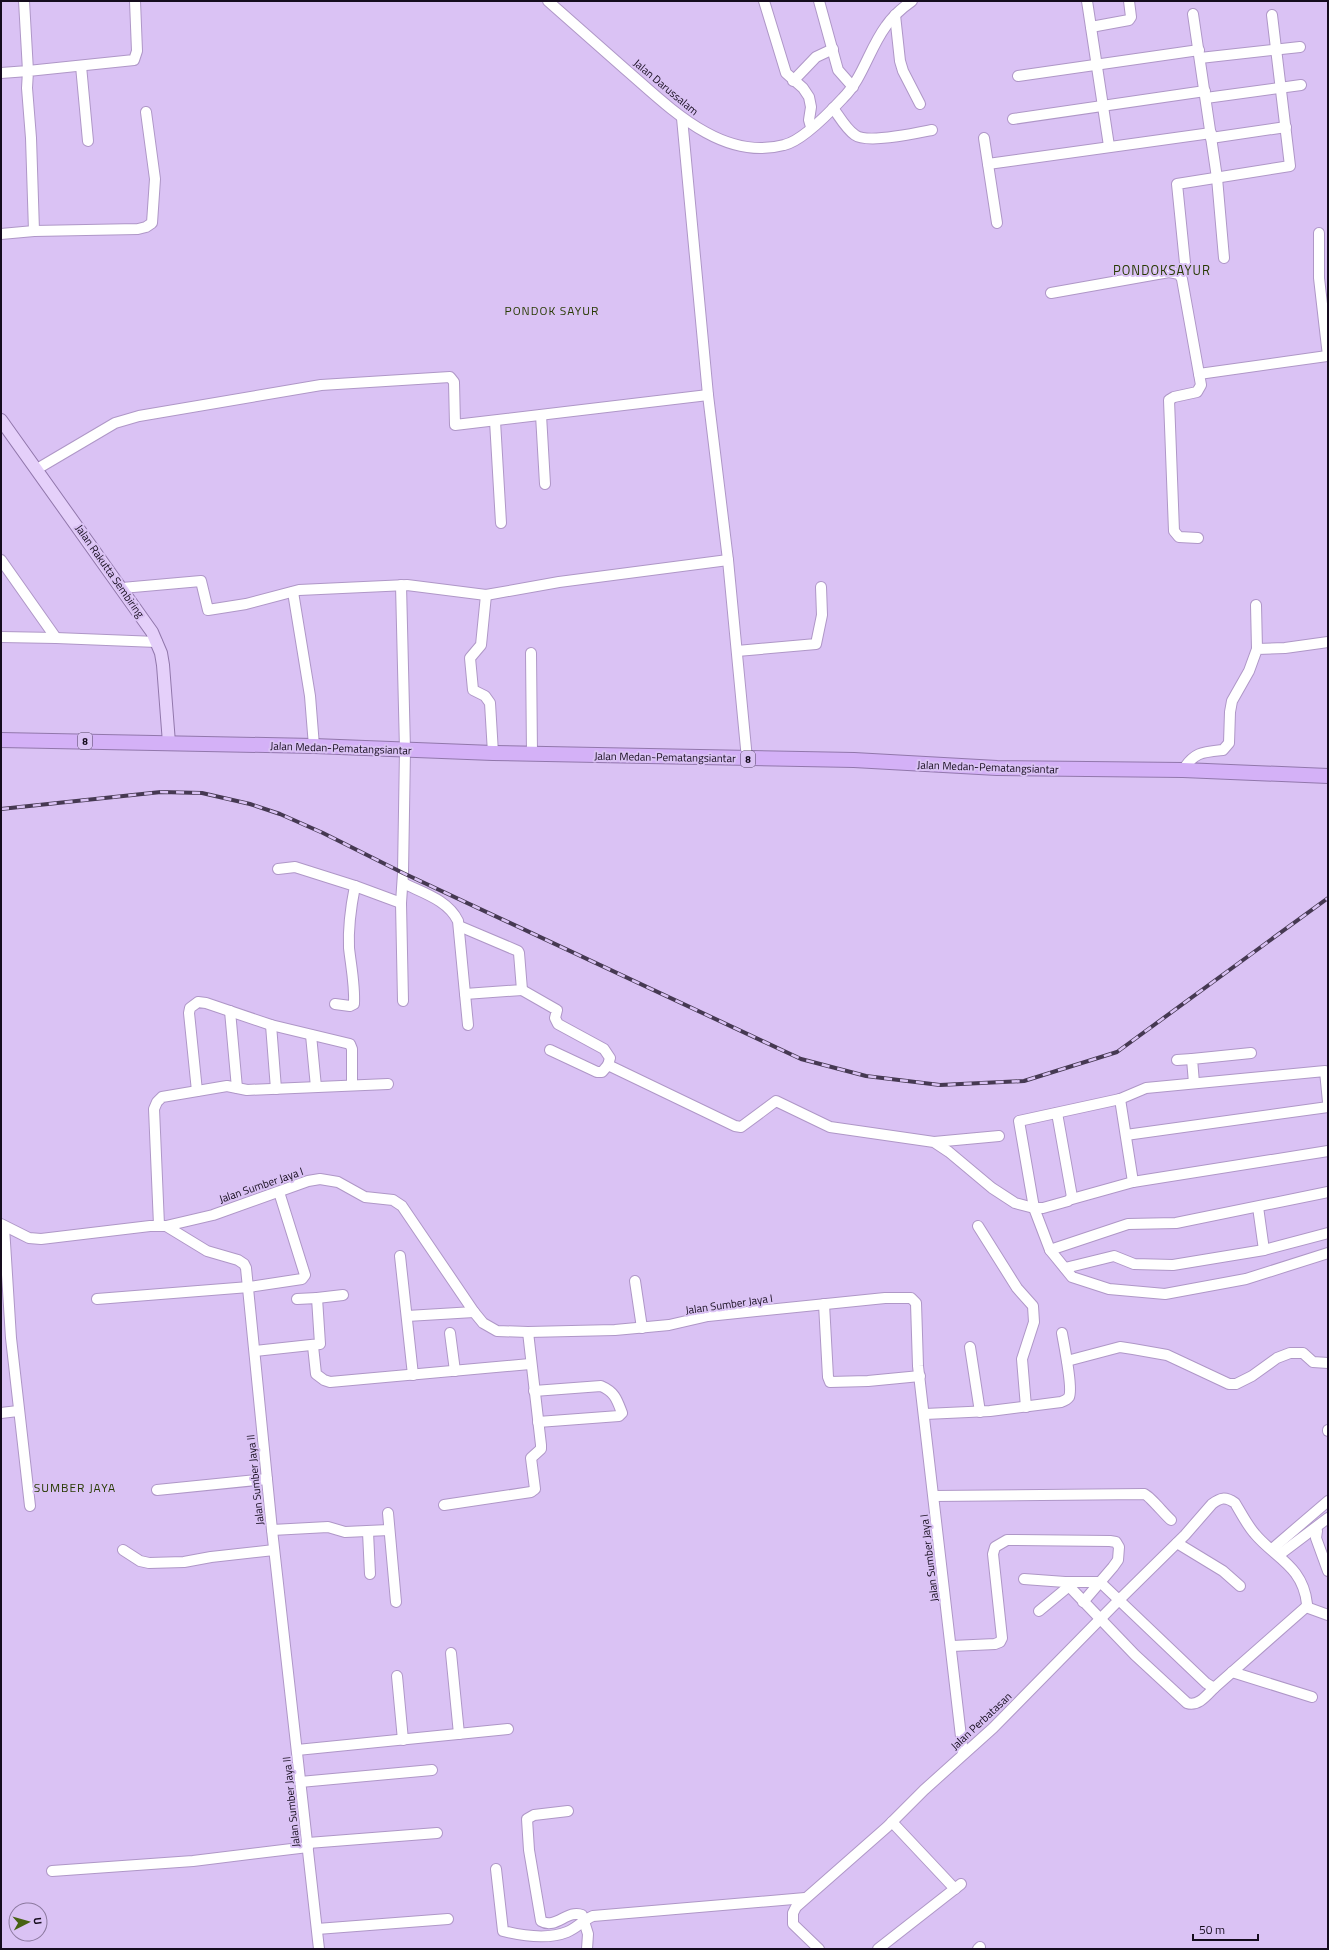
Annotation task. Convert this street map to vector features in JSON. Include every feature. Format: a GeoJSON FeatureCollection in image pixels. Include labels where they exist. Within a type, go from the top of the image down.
{"type":"FeatureCollection","features":[{"type":"Feature","properties":{"kind":"highway","name":"Jalan Medan-Pematangsiantar"},"geometry":{"type":"LineString","coordinates":[[1,740],[169,742],[493,753],[854,760],[997,768],[1183,770],[1328,776]]}},
{"type":"Feature","properties":{"kind":"main road","name":"Jalan Rakutta Sembiring"},"geometry":{"type":"LineString","coordinates":[[1,420],[152,632],[163,665],[169,742]]}},
{"type":"Feature","properties":{"kind":"street"},"geometry":{"type":"LineString","coordinates":[[24,1],[34,231]]}},
{"type":"Feature","properties":{"kind":"street"},"geometry":{"type":"LineString","coordinates":[[1,73],[131,61],[136,58],[135,1]]}},
{"type":"Feature","properties":{"kind":"street","name":"Jalan Darussalam"},"geometry":{"type":"LineString","coordinates":[[548,1],[682,118],[722,140],[746,147],[785,145],[793,142],[833,108],[853,87],[885,27],[895,15],[912,1]]}},
{"type":"Feature","properties":{"kind":"street"},"geometry":{"type":"LineString","coordinates":[[764,1],[784,68],[793,81],[803,88],[809,97],[811,107],[809,120],[811,127]]}},
{"type":"Feature","properties":{"kind":"street"},"geometry":{"type":"LineString","coordinates":[[819,1],[834,49],[838,70],[853,87]]}},
{"type":"Feature","properties":{"kind":"street"},"geometry":{"type":"LineString","coordinates":[[1087,1],[1109,146]]}},
{"type":"Feature","properties":{"kind":"street"},"geometry":{"type":"LineString","coordinates":[[1091,27],[1129,20],[1131,16],[1129,1]]}},
{"type":"Feature","properties":{"kind":"street"},"geometry":{"type":"LineString","coordinates":[[1193,14],[1206,94],[1217,178],[1224,258]]}},
{"type":"Feature","properties":{"kind":"street"},"geometry":{"type":"LineString","coordinates":[[895,15],[900,61],[903,71],[920,104]]}},
{"type":"Feature","properties":{"kind":"street"},"geometry":{"type":"LineString","coordinates":[[1179,274],[1184,269],[1185,263],[1177,186],[1180,183],[1289,167],[1291,163],[1272,15]]}},
{"type":"Feature","properties":{"kind":"street"},"geometry":{"type":"LineString","coordinates":[[1018,76],[1097,65],[1200,54],[1276,50],[1300,46]]}},
{"type":"Feature","properties":{"kind":"street"},"geometry":{"type":"LineString","coordinates":[[793,81],[816,57],[834,49]]}},
{"type":"Feature","properties":{"kind":"street"},"geometry":{"type":"LineString","coordinates":[[81,66],[88,141]]}},
{"type":"Feature","properties":{"kind":"street"},"geometry":{"type":"LineString","coordinates":[[1013,119],[1103,106],[1301,85]]}},
{"type":"Feature","properties":{"kind":"street"},"geometry":{"type":"LineString","coordinates":[[833,108],[854,134],[860,138],[898,137],[932,130]]}},
{"type":"Feature","properties":{"kind":"street"},"geometry":{"type":"LineString","coordinates":[[1,234],[34,231],[138,228],[146,227],[152,223],[154,179],[146,112]]}},
{"type":"Feature","properties":{"kind":"street"},"geometry":{"type":"LineString","coordinates":[[682,118],[708,395],[728,560],[747,759]]}},
{"type":"Feature","properties":{"kind":"street"},"geometry":{"type":"LineString","coordinates":[[988,164],[1109,146],[1286,127]]}},
{"type":"Feature","properties":{"kind":"street"},"geometry":{"type":"LineString","coordinates":[[984,138],[997,223]]}},
{"type":"Feature","properties":{"kind":"street"},"geometry":{"type":"LineString","coordinates":[[1199,374],[1328,356],[1318,278],[1319,233]]}},
{"type":"Feature","properties":{"kind":"street"},"geometry":{"type":"LineString","coordinates":[[1051,293],[1169,272],[1179,274],[1182,279],[1201,385],[1197,392],[1170,398],[1168,404],[1174,531],[1179,536],[1198,538]]}},
{"type":"Feature","properties":{"kind":"street"},"geometry":{"type":"LineString","coordinates":[[37,469],[115,423],[138,416],[321,385],[446,376],[454,382],[455,426],[708,395]]}},
{"type":"Feature","properties":{"kind":"street"},"geometry":{"type":"LineString","coordinates":[[541,415],[545,484]]}},
{"type":"Feature","properties":{"kind":"street"},"geometry":{"type":"LineString","coordinates":[[495,421],[502,523]]}},
{"type":"Feature","properties":{"kind":"street"},"geometry":{"type":"LineString","coordinates":[[1,560],[56,638]]}},
{"type":"Feature","properties":{"kind":"street"},"geometry":{"type":"LineString","coordinates":[[122,588],[202,581],[208,610],[246,604],[293,592],[401,585],[486,595],[559,582],[728,560]]}},
{"type":"Feature","properties":{"kind":"street"},"geometry":{"type":"LineString","coordinates":[[401,585],[405,750],[403,883],[401,903],[403,1002]]}},
{"type":"Feature","properties":{"kind":"street"},"geometry":{"type":"LineString","coordinates":[[737,651],[816,644],[822,615],[821,587]]}},
{"type":"Feature","properties":{"kind":"street"},"geometry":{"type":"LineString","coordinates":[[293,592],[310,696],[314,746]]}},
{"type":"Feature","properties":{"kind":"street"},"geometry":{"type":"LineString","coordinates":[[486,595],[481,646],[471,655],[469,662],[473,690],[485,696],[490,703],[493,753]]}},
{"type":"Feature","properties":{"kind":"street"},"geometry":{"type":"LineString","coordinates":[[1183,770],[1194,756],[1202,753],[1223,750],[1230,743],[1230,712],[1232,701],[1249,671],[1257,649],[1256,604]]}},
{"type":"Feature","properties":{"kind":"street"},"geometry":{"type":"LineString","coordinates":[[1,637],[156,642]]}},
{"type":"Feature","properties":{"kind":"street"},"geometry":{"type":"LineString","coordinates":[[1257,649],[1285,648],[1328,642]]}},
{"type":"Feature","properties":{"kind":"street"},"geometry":{"type":"LineString","coordinates":[[531,653],[532,754]]}},
{"type":"Feature","properties":{"kind":"street"},"geometry":{"type":"LineString","coordinates":[[278,869],[295,867],[355,886],[401,903]]}},
{"type":"Feature","properties":{"kind":"street"},"geometry":{"type":"LineString","coordinates":[[403,883],[445,904],[454,912],[459,926],[468,1024]]}},
{"type":"Feature","properties":{"kind":"street"},"geometry":{"type":"LineString","coordinates":[[335,1004],[350,1006],[354,1004],[353,969],[349,948],[350,917],[355,886]]}},
{"type":"Feature","properties":{"kind":"street"},"geometry":{"type":"LineString","coordinates":[[459,926],[518,951],[522,990]]}},
{"type":"Feature","properties":{"kind":"street"},"geometry":{"type":"LineString","coordinates":[[465,994],[522,990],[557,1010],[555,1018],[558,1024],[604,1049],[610,1058],[608,1065],[602,1072],[597,1072],[550,1050]]}},
{"type":"Feature","properties":{"kind":"street"},"geometry":{"type":"LineString","coordinates":[[197,1091],[190,1008],[198,1002],[271,1024],[350,1044],[352,1049],[352,1085]]}},
{"type":"Feature","properties":{"kind":"street"},"geometry":{"type":"LineString","coordinates":[[230,1011],[237,1088]]}},
{"type":"Feature","properties":{"kind":"street"},"geometry":{"type":"LineString","coordinates":[[271,1024],[276,1089]]}},
{"type":"Feature","properties":{"kind":"street"},"geometry":{"type":"LineString","coordinates":[[311,1035],[316,1087]]}},
{"type":"Feature","properties":{"kind":"street"},"geometry":{"type":"LineString","coordinates":[[1177,1060],[1251,1053]]}},
{"type":"Feature","properties":{"kind":"street"},"geometry":{"type":"LineString","coordinates":[[1192,1059],[1194,1083]]}},
{"type":"Feature","properties":{"kind":"street"},"geometry":{"type":"LineString","coordinates":[[608,1065],[737,1127],[741,1126],[776,1101],[830,1127],[934,1142],[999,1136]]}},
{"type":"Feature","properties":{"kind":"street"},"geometry":{"type":"LineString","coordinates":[[1328,1102],[1324,1071],[1146,1088],[1120,1099],[1019,1121],[1034,1208],[1050,1250],[1072,1277],[1109,1289],[1165,1294],[1246,1278],[1328,1253]]}},
{"type":"Feature","properties":{"kind":"street"},"geometry":{"type":"LineString","coordinates":[[30,1506],[5,1299],[2,1226],[29,1238],[41,1239],[163,1226],[154,1109],[157,1102],[162,1097],[227,1086],[247,1090],[388,1084]]}},
{"type":"Feature","properties":{"kind":"street"},"geometry":{"type":"LineString","coordinates":[[1120,1099],[1133,1182]]}},
{"type":"Feature","properties":{"kind":"street"},"geometry":{"type":"LineString","coordinates":[[1126,1135],[1328,1107]]}},
{"type":"Feature","properties":{"kind":"street"},"geometry":{"type":"LineString","coordinates":[[1057,1113],[1073,1194],[1072,1198]]}},
{"type":"Feature","properties":{"kind":"street"},"geometry":{"type":"LineString","coordinates":[[934,1142],[1015,1203],[1034,1208],[1044,1208],[1072,1198],[1133,1182],[1328,1151]]}},
{"type":"Feature","properties":{"kind":"street","name":"Jalan Sumber Jaya I"},"geometry":{"type":"LineString","coordinates":[[163,1226],[213,1215],[308,1181],[320,1179],[338,1182],[365,1197],[392,1200],[398,1203],[483,1324],[489,1328],[497,1330],[528,1332],[642,1328],[669,1325],[708,1316],[885,1298],[911,1298],[916,1303],[920,1376],[952,1646],[963,1754]]}},
{"type":"Feature","properties":{"kind":"street"},"geometry":{"type":"LineString","coordinates":[[97,1299],[249,1287],[305,1277],[302,1262],[279,1192]]}},
{"type":"Feature","properties":{"kind":"street"},"geometry":{"type":"LineString","coordinates":[[1050,1250],[1128,1224],[1176,1223],[1328,1192]]}},
{"type":"Feature","properties":{"kind":"street"},"geometry":{"type":"LineString","coordinates":[[1258,1207],[1264,1250]]}},
{"type":"Feature","properties":{"kind":"street","name":"Jalan Sumber Jaya II"},"geometry":{"type":"LineString","coordinates":[[163,1226],[207,1251],[238,1260],[244,1264],[248,1273],[274,1550],[319,1949]]}},
{"type":"Feature","properties":{"kind":"street"},"geometry":{"type":"LineString","coordinates":[[978,1226],[1017,1288],[1033,1306],[1034,1322],[1022,1359],[1026,1407]]}},
{"type":"Feature","properties":{"kind":"street"},"geometry":{"type":"LineString","coordinates":[[1065,1268],[1114,1256],[1134,1264],[1173,1265],[1264,1250],[1328,1233]]}},
{"type":"Feature","properties":{"kind":"street"},"geometry":{"type":"LineString","coordinates":[[400,1256],[413,1375]]}},
{"type":"Feature","properties":{"kind":"street"},"geometry":{"type":"LineString","coordinates":[[636,1281],[642,1328]]}},
{"type":"Feature","properties":{"kind":"street"},"geometry":{"type":"LineString","coordinates":[[297,1299],[343,1295]]}},
{"type":"Feature","properties":{"kind":"street"},"geometry":{"type":"LineString","coordinates":[[255,1350],[318,1345],[321,1342],[317,1298]]}},
{"type":"Feature","properties":{"kind":"street"},"geometry":{"type":"LineString","coordinates":[[824,1304],[828,1377],[830,1382],[868,1381],[920,1376]]}},
{"type":"Feature","properties":{"kind":"street"},"geometry":{"type":"LineString","coordinates":[[407,1316],[474,1312]]}},
{"type":"Feature","properties":{"kind":"street"},"geometry":{"type":"LineString","coordinates":[[444,1505],[531,1492],[535,1490],[532,1458],[541,1450],[530,1364],[528,1332]]}},
{"type":"Feature","properties":{"kind":"street"},"geometry":{"type":"LineString","coordinates":[[450,1333],[455,1371]]}},
{"type":"Feature","properties":{"kind":"street"},"geometry":{"type":"LineString","coordinates":[[924,1414],[980,1412],[1026,1407],[1066,1400],[1069,1396],[1070,1385],[1062,1333]]}},
{"type":"Feature","properties":{"kind":"street"},"geometry":{"type":"LineString","coordinates":[[313,1346],[316,1374],[324,1380],[338,1382],[530,1364]]}},
{"type":"Feature","properties":{"kind":"street"},"geometry":{"type":"LineString","coordinates":[[1066,1361],[1120,1347],[1167,1356],[1229,1384],[1236,1384],[1277,1358],[1290,1353],[1302,1353],[1313,1362],[1328,1363]]}},
{"type":"Feature","properties":{"kind":"street"},"geometry":{"type":"LineString","coordinates":[[970,1348],[980,1412]]}},
{"type":"Feature","properties":{"kind":"street"},"geometry":{"type":"LineString","coordinates":[[534,1391],[602,1386],[610,1390],[616,1397],[622,1413],[620,1416],[538,1422]]}},
{"type":"Feature","properties":{"kind":"street"},"geometry":{"type":"LineString","coordinates":[[1,1413],[18,1411]]}},
{"type":"Feature","properties":{"kind":"street"},"geometry":{"type":"LineString","coordinates":[[157,1490],[267,1479]]}},
{"type":"Feature","properties":{"kind":"street"},"geometry":{"type":"LineString","coordinates":[[934,1496],[1144,1494],[1150,1497],[1158,1508],[1171,1520]]}},
{"type":"Feature","properties":{"kind":"street","name":"Jalan Perbatasan"},"geometry":{"type":"LineString","coordinates":[[819,1949],[793,1924],[793,1913],[796,1907],[892,1822],[1042,1679],[1177,1543],[1212,1504],[1220,1499],[1230,1499],[1255,1535],[1275,1552]]}},
{"type":"Feature","properties":{"kind":"street"},"geometry":{"type":"LineString","coordinates":[[1275,1552],[1328,1501]]}},
{"type":"Feature","properties":{"kind":"street"},"geometry":{"type":"LineString","coordinates":[[388,1513],[396,1602]]}},
{"type":"Feature","properties":{"kind":"street"},"geometry":{"type":"LineString","coordinates":[[1275,1552],[1315,1530],[1328,1518]]}},
{"type":"Feature","properties":{"kind":"street"},"geometry":{"type":"LineString","coordinates":[[272,1530],[328,1527],[345,1532],[389,1530]]}},
{"type":"Feature","properties":{"kind":"street"},"geometry":{"type":"LineString","coordinates":[[1315,1530],[1328,1533]]}},
{"type":"Feature","properties":{"kind":"street"},"geometry":{"type":"LineString","coordinates":[[1315,1530],[1316,1538],[1328,1571]]}},
{"type":"Feature","properties":{"kind":"street"},"geometry":{"type":"LineString","coordinates":[[368,1532],[370,1574]]}},
{"type":"Feature","properties":{"kind":"street"},"geometry":{"type":"LineString","coordinates":[[952,1646],[994,1644],[1000,1642],[1002,1638],[993,1554],[995,1547],[1000,1542],[1018,1539],[1116,1542],[1119,1547],[1118,1560],[1083,1602]]}},
{"type":"Feature","properties":{"kind":"street"},"geometry":{"type":"LineString","coordinates":[[1177,1543],[1223,1571],[1240,1586]]}},
{"type":"Feature","properties":{"kind":"street"},"geometry":{"type":"LineString","coordinates":[[123,1550],[140,1562],[163,1563],[274,1550]]}},
{"type":"Feature","properties":{"kind":"street"},"geometry":{"type":"LineString","coordinates":[[1066,1585],[1140,1660],[1187,1703],[1191,1704],[1200,1701],[1306,1607],[1306,1598],[1300,1582],[1288,1563],[1275,1552]]}},
{"type":"Feature","properties":{"kind":"street"},"geometry":{"type":"LineString","coordinates":[[1024,1579],[1066,1585],[1100,1582],[1120,1599],[1206,1683],[1214,1688]]}},
{"type":"Feature","properties":{"kind":"street"},"geometry":{"type":"LineString","coordinates":[[1039,1611],[1066,1585]]}},
{"type":"Feature","properties":{"kind":"street"},"geometry":{"type":"LineString","coordinates":[[1306,1607],[1328,1615]]}},
{"type":"Feature","properties":{"kind":"street"},"geometry":{"type":"LineString","coordinates":[[451,1653],[459,1734]]}},
{"type":"Feature","properties":{"kind":"street"},"geometry":{"type":"LineString","coordinates":[[1232,1672],[1312,1697]]}},
{"type":"Feature","properties":{"kind":"street"},"geometry":{"type":"LineString","coordinates":[[397,1676],[403,1740]]}},
{"type":"Feature","properties":{"kind":"street"},"geometry":{"type":"LineString","coordinates":[[297,1750],[508,1729]]}},
{"type":"Feature","properties":{"kind":"street"},"geometry":{"type":"LineString","coordinates":[[300,1782],[432,1770]]}},
{"type":"Feature","properties":{"kind":"street"},"geometry":{"type":"LineString","coordinates":[[568,1811],[534,1815],[527,1819],[529,1850],[541,1921],[550,1923],[560,1920],[570,1914],[576,1913],[582,1916],[588,1934],[587,1949]]}},
{"type":"Feature","properties":{"kind":"street"},"geometry":{"type":"LineString","coordinates":[[878,1949],[958,1887],[892,1822]]}},
{"type":"Feature","properties":{"kind":"street"},"geometry":{"type":"LineString","coordinates":[[52,1871],[193,1861],[308,1845],[437,1833]]}},
{"type":"Feature","properties":{"kind":"street"},"geometry":{"type":"LineString","coordinates":[[496,1868],[503,1931],[518,1935],[555,1936],[568,1932],[584,1920],[593,1916],[805,1898]]}},
{"type":"Feature","properties":{"kind":"street"},"geometry":{"type":"LineString","coordinates":[[316,1929],[448,1919]]}},
{"type":"Feature","properties":{"kind":"railway"},"geometry":{"type":"LineString","coordinates":[[1,809],[161,792],[202,793],[250,804],[280,814],[323,833],[403,873],[801,1059],[866,1076],[940,1085],[1024,1081],[1117,1052],[1328,898]]}},
{"type":"Feature","properties":{"kind":"district","name":"PONDOKSAYUR"},"geometry":{"type":"Point","coordinates":[1162,270]}},
{"type":"Feature","properties":{"kind":"district","name":"PONDOK SAYUR"},"geometry":{"type":"Point","coordinates":[552,311]}},
{"type":"Feature","properties":{"kind":"district","name":"SUMBER JAYA"},"geometry":{"type":"Point","coordinates":[75,1488]}}]}
